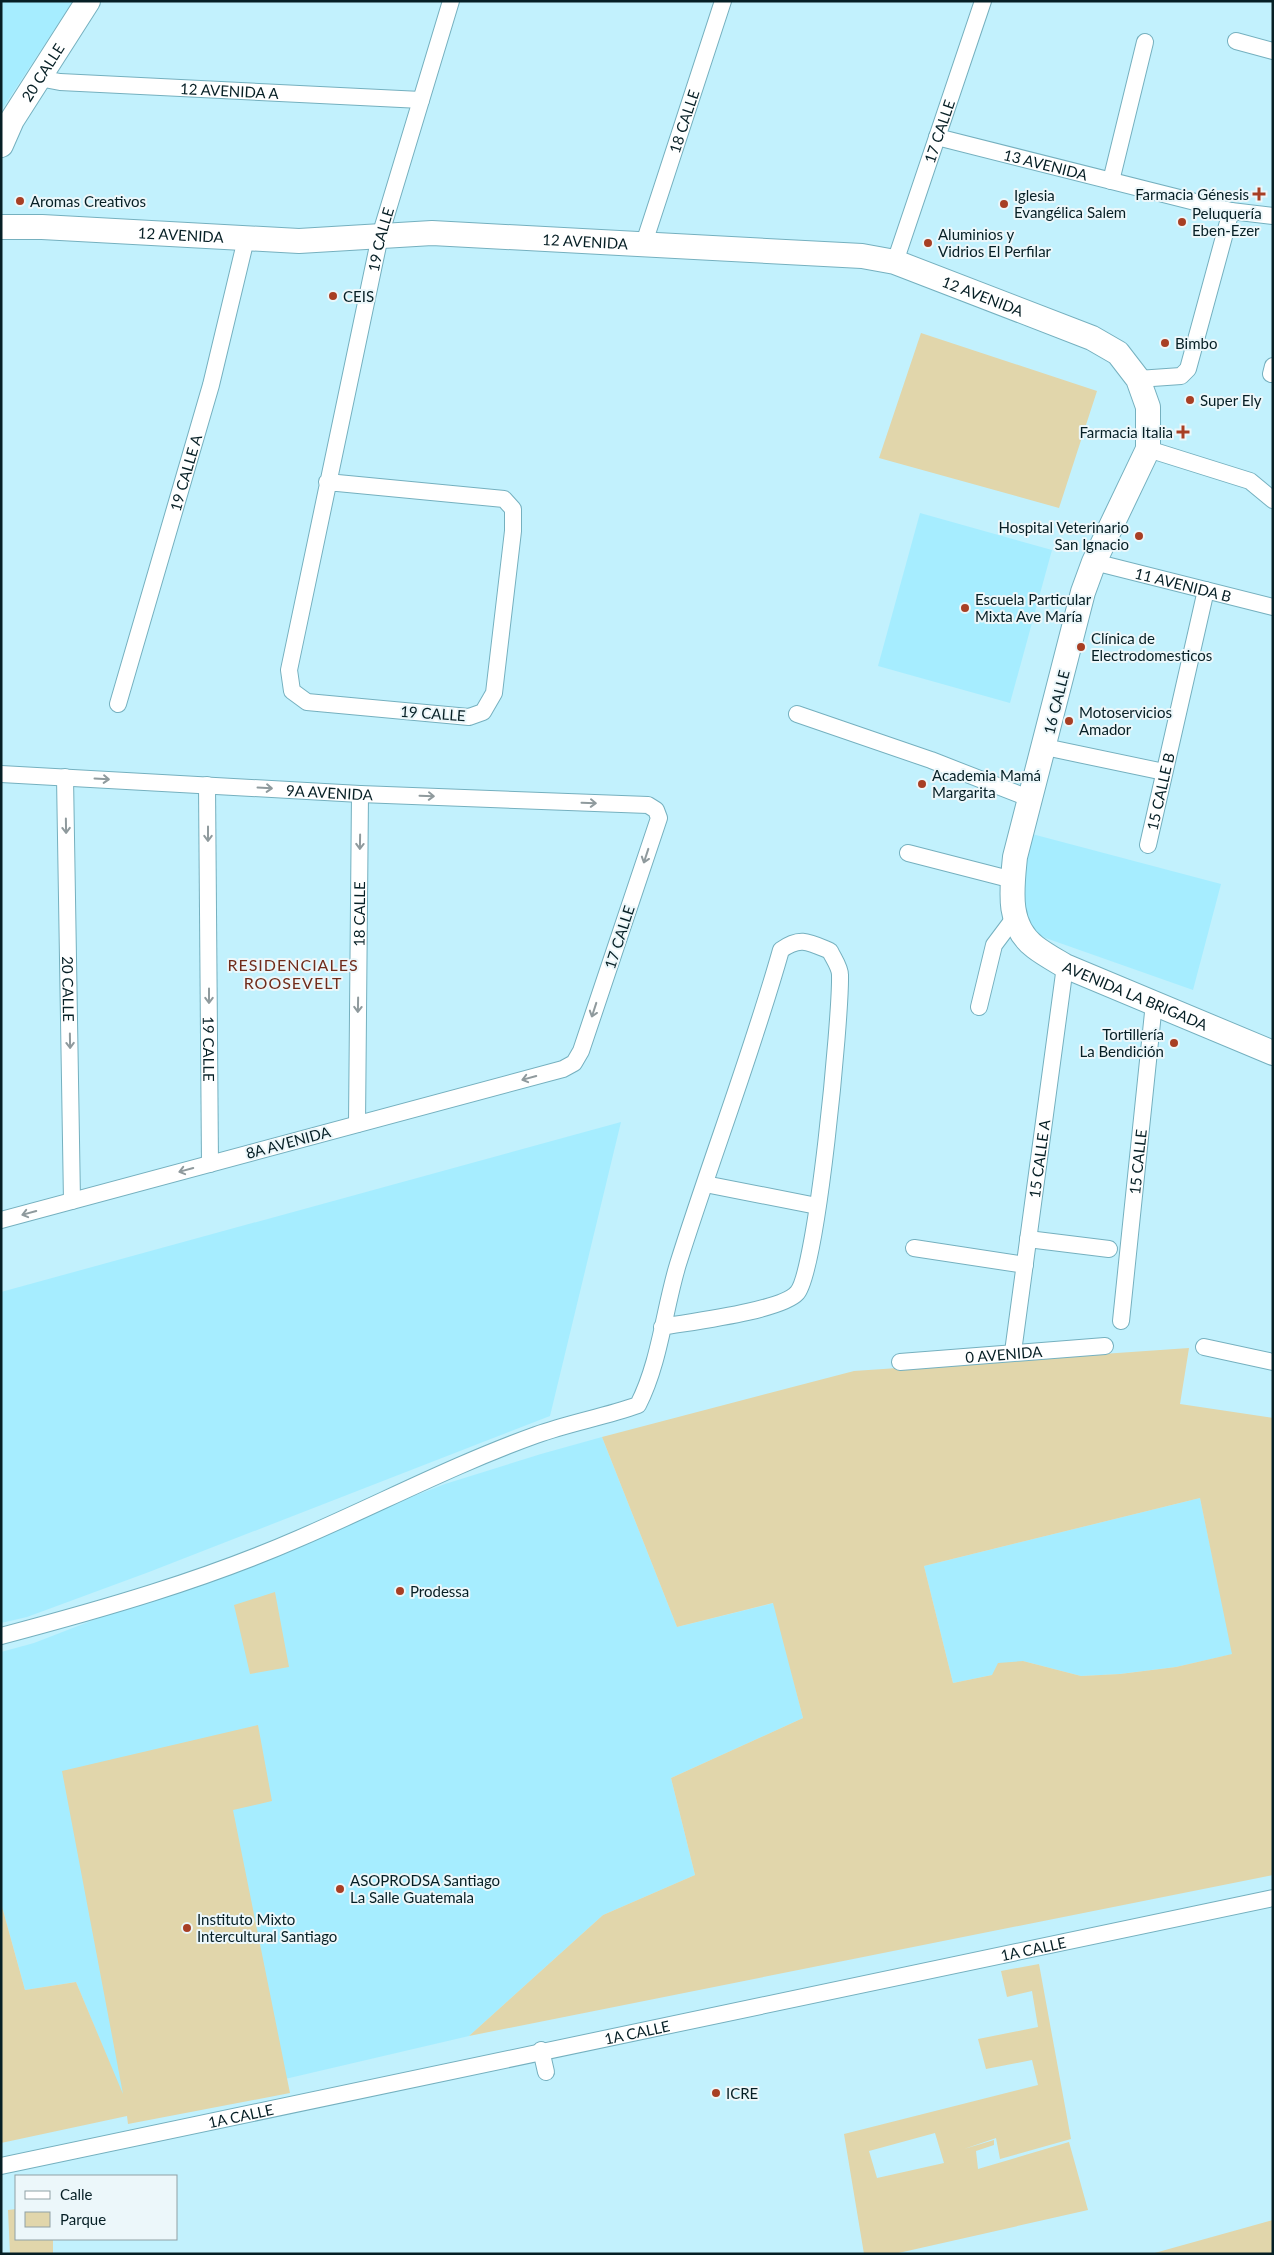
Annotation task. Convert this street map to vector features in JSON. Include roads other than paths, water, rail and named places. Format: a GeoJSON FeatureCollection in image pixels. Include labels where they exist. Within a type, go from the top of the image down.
{"type":"FeatureCollection","features":[{"type":"Feature","properties":{"kind":"main road","name":"20 CALLE"},"geometry":{"type":"LineString","coordinates":[[1,145],[12,120],[88,1]]}},
{"type":"Feature","properties":{"kind":"main road","name":"12 AVENIDA"},"geometry":{"type":"LineString","coordinates":[[1,227],[42,227],[299,241],[432,233],[862,256],[895,262],[1092,338],[1118,352],[1138,379]]}},
{"type":"Feature","properties":{"kind":"main road","name":"16 CALLE"},"geometry":{"type":"LineString","coordinates":[[1015,917],[1011,898],[1015,857],[1045,747],[1083,592],[1094,562],[1148,449],[1148,407],[1138,379]]}},
{"type":"Feature","properties":{"kind":"main road","name":"AVENIDA LA BRIGADA"},"geometry":{"type":"LineString","coordinates":[[1015,917],[1022,932],[1034,946],[1065,966],[1273,1053]]}},
{"type":"Feature","properties":{"kind":"street","name":"19 CALLE"},"geometry":{"type":"LineString","coordinates":[[327,482],[504,499],[513,509],[494,693],[484,712],[468,717],[308,702],[292,691],[289,670],[327,482],[380,236],[451,1]]}},
{"type":"Feature","properties":{"kind":"street","name":"18 CALLE"},"geometry":{"type":"LineString","coordinates":[[644,243],[723,1]]}},
{"type":"Feature","properties":{"kind":"street","name":"17 CALLE"},"geometry":{"type":"LineString","coordinates":[[895,262],[983,1]]}},
{"type":"Feature","properties":{"kind":"street"},"geometry":{"type":"LineString","coordinates":[[1236,41],[1273,51]]}},
{"type":"Feature","properties":{"kind":"street"},"geometry":{"type":"LineString","coordinates":[[1111,181],[1145,42]]}},
{"type":"Feature","properties":{"kind":"street","name":"12 AVENIDA A"},"geometry":{"type":"LineString","coordinates":[[39,78],[60,82],[420,100]]}},
{"type":"Feature","properties":{"kind":"street","name":"13 AVENIDA"},"geometry":{"type":"LineString","coordinates":[[938,137],[1231,211],[1273,216]]}},
{"type":"Feature","properties":{"kind":"street"},"geometry":{"type":"LineString","coordinates":[[1138,379],[1181,376],[1188,369],[1231,211]]}},
{"type":"Feature","properties":{"kind":"street","name":"19 CALLE A"},"geometry":{"type":"LineString","coordinates":[[118,704],[211,384],[246,239]]}},
{"type":"Feature","properties":{"kind":"street"},"geometry":{"type":"LineString","coordinates":[[1148,449],[1250,481],[1273,500]]}},
{"type":"Feature","properties":{"kind":"street","name":"11 AVENIDA B"},"geometry":{"type":"LineString","coordinates":[[1094,562],[1273,607]]}},
{"type":"Feature","properties":{"kind":"street","name":"15 CALLE B"},"geometry":{"type":"LineString","coordinates":[[1148,845],[1206,590]]}},
{"type":"Feature","properties":{"kind":"street"},"geometry":{"type":"LineString","coordinates":[[797,714],[931,760],[1031,799]]}},
{"type":"Feature","properties":{"kind":"street"},"geometry":{"type":"LineString","coordinates":[[1045,747],[1164,772]]}},
{"type":"Feature","properties":{"kind":"street","name":"9A AVENIDA"},"geometry":{"type":"LineString","coordinates":[[1,774],[360,794],[648,805],[656,810]]}},
{"type":"Feature","properties":{"kind":"street","name":"20 CALLE"},"geometry":{"type":"LineString","coordinates":[[65,777],[72,1201]]}},
{"type":"Feature","properties":{"kind":"street","name":"19 CALLE"},"geometry":{"type":"LineString","coordinates":[[207,785],[210,1164]]}},
{"type":"Feature","properties":{"kind":"street","name":"18 CALLE"},"geometry":{"type":"LineString","coordinates":[[357,1124],[360,794]]}},
{"type":"Feature","properties":{"kind":"street","name":"17 CALLE"},"geometry":{"type":"LineString","coordinates":[[574,1063],[581,1051],[658,818],[656,810]]}},
{"type":"Feature","properties":{"kind":"street"},"geometry":{"type":"LineString","coordinates":[[908,852],[1013,880]]}},
{"type":"Feature","properties":{"kind":"street"},"geometry":{"type":"LineString","coordinates":[[979,1007],[994,944],[1015,917]]}},
{"type":"Feature","properties":{"kind":"street"},"geometry":{"type":"LineString","coordinates":[[1,1636],[99,1609],[210,1574],[300,1538],[445,1471],[537,1434],[638,1405],[646,1389],[662,1327],[678,1266],[781,950],[793,942],[809,942],[830,951],[840,972],[835,1053],[817,1206],[805,1279],[797,1294],[785,1302],[662,1327]]}},
{"type":"Feature","properties":{"kind":"street","name":"15 CALLE A"},"geometry":{"type":"LineString","coordinates":[[1013,1352],[1065,966]]}},
{"type":"Feature","properties":{"kind":"street","name":"15 CALLE"},"geometry":{"type":"LineString","coordinates":[[1121,1321],[1154,1003]]}},
{"type":"Feature","properties":{"kind":"street","name":"8A AVENIDA"},"geometry":{"type":"LineString","coordinates":[[1,1220],[563,1069],[574,1063]]}},
{"type":"Feature","properties":{"kind":"street"},"geometry":{"type":"LineString","coordinates":[[705,1184],[817,1206]]}},
{"type":"Feature","properties":{"kind":"street"},"geometry":{"type":"LineString","coordinates":[[1028,1240],[1108,1249]]}},
{"type":"Feature","properties":{"kind":"street"},"geometry":{"type":"LineString","coordinates":[[914,1248],[1025,1265]]}},
{"type":"Feature","properties":{"kind":"street","name":"0 AVENIDA"},"geometry":{"type":"LineString","coordinates":[[900,1362],[1105,1346]]}},
{"type":"Feature","properties":{"kind":"street"},"geometry":{"type":"LineString","coordinates":[[1204,1347],[1273,1362]]}},
{"type":"Feature","properties":{"kind":"street","name":"1A CALLE"},"geometry":{"type":"LineString","coordinates":[[1,2166],[541,2050],[1273,1898]]}},
{"type":"Feature","properties":{"kind":"street"},"geometry":{"type":"LineString","coordinates":[[541,2050],[546,2072]]}},
{"type":"Feature","properties":{"kind":"place","name":"Farmacia Génesis"},"geometry":{"type":"Point","coordinates":[1259,194]}},
{"type":"Feature","properties":{"kind":"place","name":"Aromas Creativos"},"geometry":{"type":"Point","coordinates":[20,201]}},
{"type":"Feature","properties":{"kind":"place","name":"Iglesia Evangélica Salem"},"geometry":{"type":"Point","coordinates":[1004,204]}},
{"type":"Feature","properties":{"kind":"place","name":"Peluquería Eben-Ezer"},"geometry":{"type":"Point","coordinates":[1182,222]}},
{"type":"Feature","properties":{"kind":"place","name":"Aluminios y Vidrios El Perfilar"},"geometry":{"type":"Point","coordinates":[928,243]}},
{"type":"Feature","properties":{"kind":"place","name":"CEIS"},"geometry":{"type":"Point","coordinates":[333,296]}},
{"type":"Feature","properties":{"kind":"place","name":"Bimbo"},"geometry":{"type":"Point","coordinates":[1165,343]}},
{"type":"Feature","properties":{"kind":"place","name":"Super Ely"},"geometry":{"type":"Point","coordinates":[1190,400]}},
{"type":"Feature","properties":{"kind":"place","name":"Farmacia Italia"},"geometry":{"type":"Point","coordinates":[1183,432]}},
{"type":"Feature","properties":{"kind":"place","name":"Hospital Veterinario San Ignacio"},"geometry":{"type":"Point","coordinates":[1139,536]}},
{"type":"Feature","properties":{"kind":"place","name":"Escuela Particular Mixta Ave María"},"geometry":{"type":"Point","coordinates":[965,608]}},
{"type":"Feature","properties":{"kind":"place","name":"Clínica de Electrodomesticos"},"geometry":{"type":"Point","coordinates":[1081,647]}},
{"type":"Feature","properties":{"kind":"place","name":"Motoservicios Amador"},"geometry":{"type":"Point","coordinates":[1069,721]}},
{"type":"Feature","properties":{"kind":"place","name":"Academia Mamá Margarita"},"geometry":{"type":"Point","coordinates":[922,784]}},
{"type":"Feature","properties":{"kind":"place","name":"Tortillería La Bendición"},"geometry":{"type":"Point","coordinates":[1174,1043]}},
{"type":"Feature","properties":{"kind":"place","name":"Prodessa"},"geometry":{"type":"Point","coordinates":[400,1591]}},
{"type":"Feature","properties":{"kind":"place","name":"ASOPRODSA Santiago La Salle Guatemala"},"geometry":{"type":"Point","coordinates":[340,1889]}},
{"type":"Feature","properties":{"kind":"place","name":"Instituto Mixto Intercultural Santiago"},"geometry":{"type":"Point","coordinates":[187,1928]}},
{"type":"Feature","properties":{"kind":"place","name":"ICRE"},"geometry":{"type":"Point","coordinates":[716,2093]}},
{"type":"Feature","properties":{"kind":"district","name":"RESIDENCIALES ROOSEVELT"},"geometry":{"type":"Point","coordinates":[293,973]}}]}
